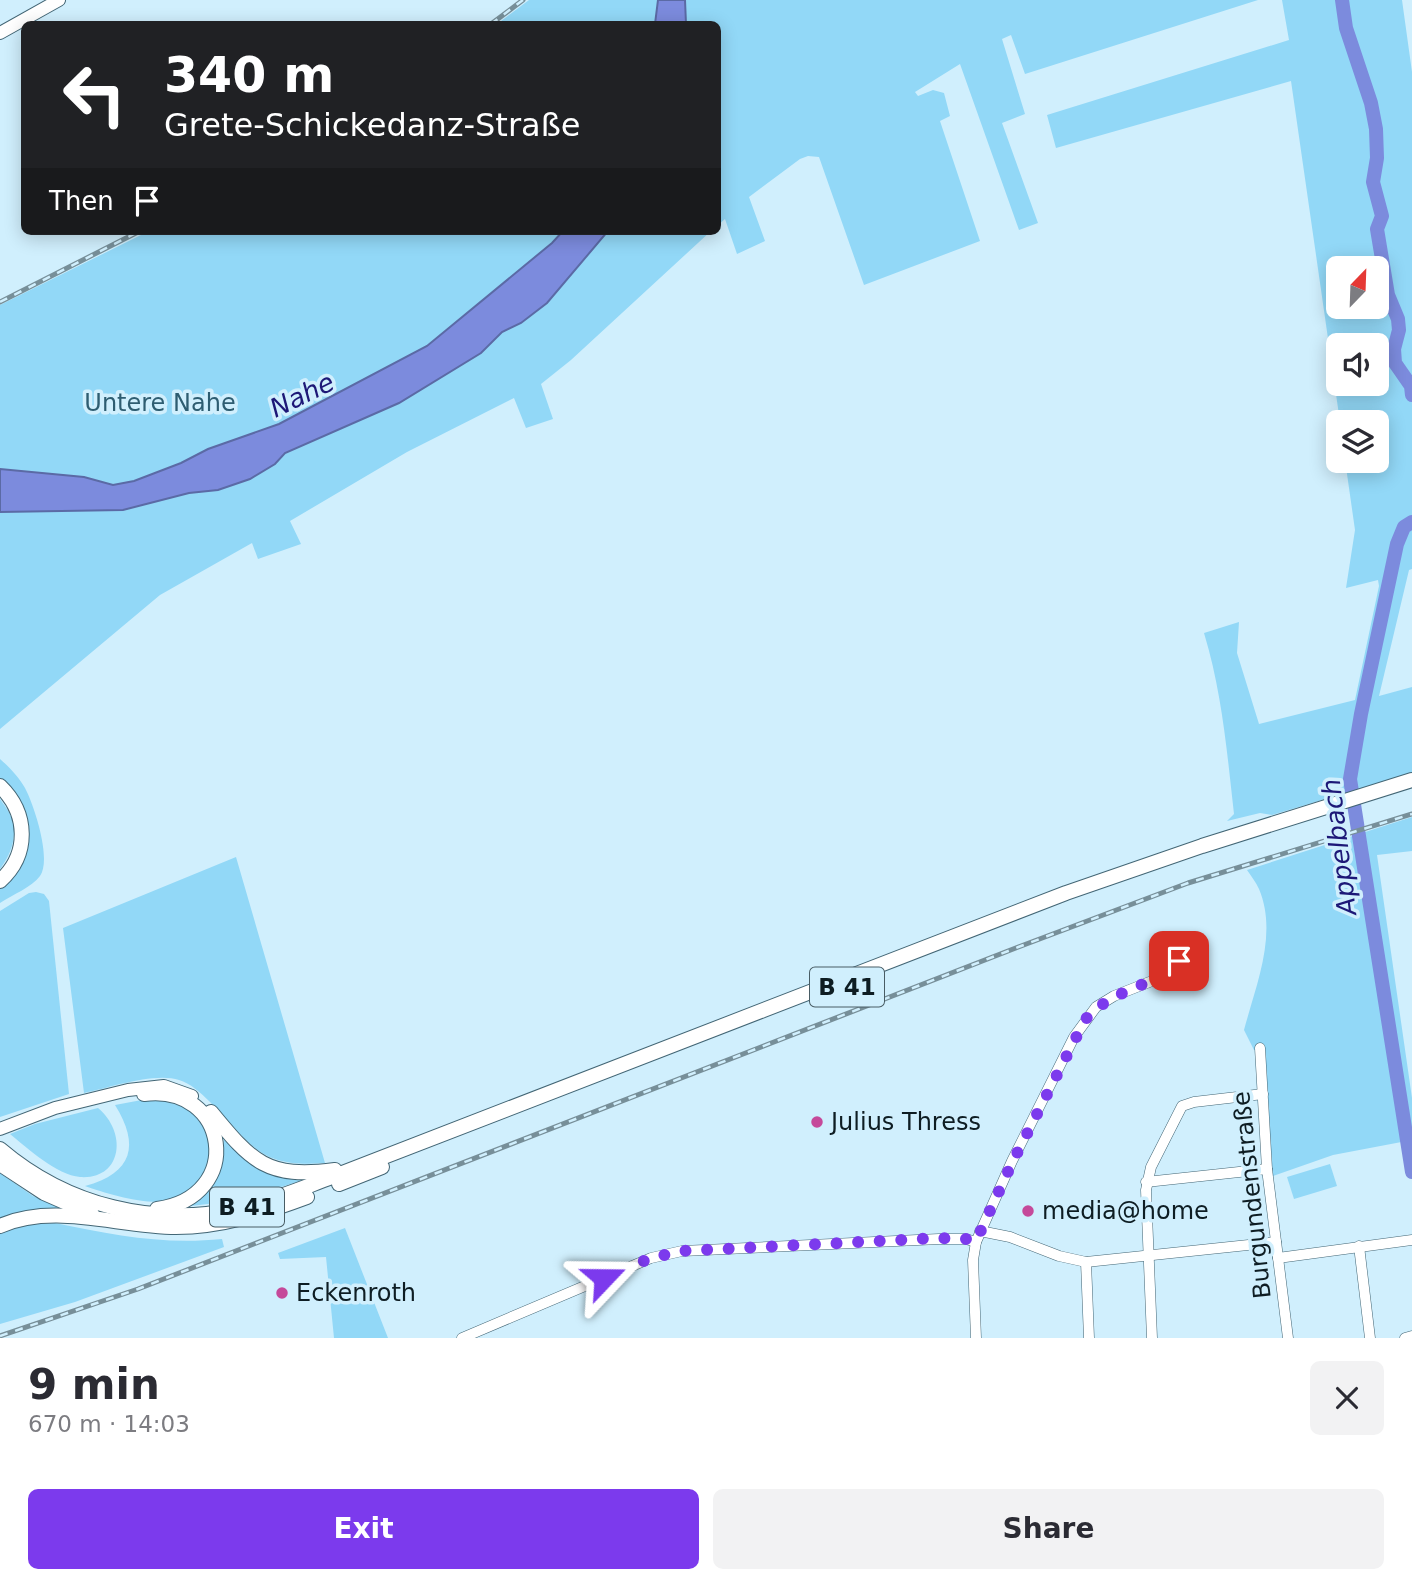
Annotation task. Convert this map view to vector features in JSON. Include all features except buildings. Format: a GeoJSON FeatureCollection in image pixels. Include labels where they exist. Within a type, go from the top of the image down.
{"type":"FeatureCollection","features":[{"type":"Feature","properties":{"kind":"highway","name":"B 41"},"geometry":{"type":"LineString","coordinates":[[1365,800],[1412,780]]}},
{"type":"Feature","properties":{"kind":"highway"},"geometry":{"type":"LineString","coordinates":[[0,786],[17,809],[22,831],[22,845],[17,859],[0,881]]}},
{"type":"Feature","properties":{"kind":"highway","name":"B 41"},"geometry":{"type":"LineString","coordinates":[[0,1226],[43,1215],[180,1216],[226,1211],[272,1200],[1066,893],[1202,846],[1365,800],[1412,790]]}},
{"type":"Feature","properties":{"kind":"highway","name":"B 41"},"geometry":{"type":"LineString","coordinates":[[0,1149],[57,1188],[129,1217],[159,1226],[226,1222],[265,1212],[1069,901],[1341,807]]}},
{"type":"Feature","properties":{"kind":"highway","name":"B 41"},"geometry":{"type":"LineString","coordinates":[[0,1164],[29,1185],[90,1213],[129,1217],[168,1208],[192,1198],[208,1182],[214,1169],[216,1139],[211,1126],[196,1107],[174,1096],[144,1094]]}},
{"type":"Feature","properties":{"kind":"highway","name":"B 41"},"geometry":{"type":"LineString","coordinates":[[191,1096],[209,1110],[246,1153],[267,1166],[301,1174],[353,1168]]}},
{"type":"Feature","properties":{"kind":"main road"},"geometry":{"type":"LineString","coordinates":[[21,21],[59,0]]}},
{"type":"Feature","properties":{"kind":"main road"},"geometry":{"type":"LineString","coordinates":[[0,33],[21,21]]}},
{"type":"Feature","properties":{"kind":"main road","name":"B 41"},"geometry":{"type":"LineString","coordinates":[[5,1127],[76,1102],[143,1087],[164,1086],[191,1096]]}},
{"type":"Feature","properties":{"kind":"main road","name":"B 41"},"geometry":{"type":"LineString","coordinates":[[32,1116],[144,1094]]}},
{"type":"Feature","properties":{"kind":"street"},"geometry":{"type":"LineString","coordinates":[[976,1338],[973,1260],[978,1236],[1019,1148],[1085,1020],[1103,1002],[1157,979],[1179,961]]}},
{"type":"Feature","properties":{"kind":"street","name":"Burgundenstraße"},"geometry":{"type":"LineString","coordinates":[[1260,1048],[1268,1169],[1288,1338]]}},
{"type":"Feature","properties":{"kind":"street"},"geometry":{"type":"LineString","coordinates":[[1152,1338],[1146,1182],[1151,1167],[1182,1106],[1194,1102],[1263,1094]]}},
{"type":"Feature","properties":{"kind":"street"},"geometry":{"type":"LineString","coordinates":[[1146,1182],[1268,1169]]}},
{"type":"Feature","properties":{"kind":"street"},"geometry":{"type":"LineString","coordinates":[[462,1338],[651,1258],[682,1251],[939,1238],[966,1239],[978,1236],[1010,1237],[1059,1256],[1086,1262],[1276,1242]]}},
{"type":"Feature","properties":{"kind":"street"},"geometry":{"type":"LineString","coordinates":[[1278,1258],[1412,1240]]}},
{"type":"Feature","properties":{"kind":"street"},"geometry":{"type":"LineString","coordinates":[[1359,1246],[1370,1338]]}},
{"type":"Feature","properties":{"kind":"street"},"geometry":{"type":"LineString","coordinates":[[1086,1262],[1089,1338]]}},
{"type":"Feature","properties":{"kind":"street"},"geometry":{"type":"LineString","coordinates":[[1405,1338],[1412,1336]]}},
{"type":"Feature","properties":{"kind":"green space"},"geometry":{"type":"Polygon","coordinates":[[[529,0],[1258,0],[1025,74],[1011,35],[1002,39],[1025,114],[1002,123],[1038,223],[1019,230],[960,64],[915,92],[918,96],[933,90],[944,93],[950,116],[940,121],[980,241],[864,285],[819,157],[808,156],[800,159],[749,197],[765,241],[737,254],[725,219],[721,222],[721,21],[501,21],[529,0]]]}},
{"type":"Feature","properties":{"kind":"green space"},"geometry":{"type":"Polygon","coordinates":[[[1282,0],[1402,0],[1412,72],[1412,569],[1409,570],[1379,696],[1412,687],[1412,773],[1272,815],[1260,813],[1227,821],[1234,814],[1226,745],[1220,700],[1204,633],[1239,622],[1237,653],[1259,724],[1355,700],[1379,586],[1378,580],[1346,588],[1355,530],[1347,473],[1389,473],[1389,410],[1338,410],[1336,396],[1389,396],[1389,333],[1327,333],[1291,81],[1056,148],[1047,115],[1289,40],[1282,0]]]}},
{"type":"Feature","properties":{"kind":"green space","name":"Untere Nahe"},"geometry":{"type":"Polygon","coordinates":[[[141,235],[707,235],[571,360],[541,384],[553,419],[526,428],[514,398],[407,452],[290,521],[301,544],[258,559],[252,543],[160,595],[0,729],[0,305],[141,235]]]}},
{"type":"Feature","properties":{"kind":"green space"},"geometry":{"type":"Polygon","coordinates":[[[0,759],[20,780],[29,796],[37,819],[44,857],[40,876],[0,903],[0,888],[27,846],[0,779],[0,759]]]}},
{"type":"Feature","properties":{"kind":"green space"},"geometry":{"type":"Polygon","coordinates":[[[0,799],[11,816],[14,833],[10,852],[0,869],[0,799]]]}},
{"type":"Feature","properties":{"kind":"green space"},"geometry":{"type":"Polygon","coordinates":[[[1412,817],[1412,851],[1377,855],[1412,1098],[1412,1140],[1333,1155],[1273,1176],[1263,1050],[1254,1050],[1244,1030],[1266,942],[1264,906],[1259,889],[1247,870],[1412,817]]]}},
{"type":"Feature","properties":{"kind":"green space"},"geometry":{"type":"Polygon","coordinates":[[[236,857],[325,1163],[302,1163],[269,1157],[246,1140],[199,1092],[179,1080],[145,1079],[84,1093],[63,928],[236,857]]]}},
{"type":"Feature","properties":{"kind":"green space"},"geometry":{"type":"Polygon","coordinates":[[[29,893],[44,894],[49,901],[69,1094],[0,1117],[0,911],[29,893]]]}},
{"type":"Feature","properties":{"kind":"green space"},"geometry":{"type":"Polygon","coordinates":[[[147,1099],[182,1107],[198,1117],[209,1137],[211,1152],[211,1160],[203,1177],[185,1194],[175,1199],[155,1202],[130,1199],[85,1186],[113,1173],[127,1156],[128,1133],[115,1105],[147,1099]]]}},
{"type":"Feature","properties":{"kind":"green space"},"geometry":{"type":"Polygon","coordinates":[[[98,1108],[108,1118],[117,1142],[112,1163],[105,1171],[94,1176],[80,1177],[62,1171],[10,1134],[35,1124],[98,1108]]]}},
{"type":"Feature","properties":{"kind":"green space"},"geometry":{"type":"Polygon","coordinates":[[[224,1138],[259,1168],[290,1179],[303,1180],[248,1196],[191,1206],[208,1192],[218,1177],[223,1159],[224,1138]]]}},
{"type":"Feature","properties":{"kind":"green space"},"geometry":{"type":"Polygon","coordinates":[[[1330,1164],[1337,1186],[1294,1199],[1287,1177],[1330,1164]]]}},
{"type":"Feature","properties":{"kind":"green space"},"geometry":{"type":"Polygon","coordinates":[[[0,1173],[33,1196],[70,1212],[19,1213],[0,1218],[0,1173]]]}},
{"type":"Feature","properties":{"kind":"green space"},"geometry":{"type":"Polygon","coordinates":[[[55,1223],[159,1240],[222,1239],[224,1247],[75,1302],[0,1324],[0,1232],[24,1225],[55,1223]]]}},
{"type":"Feature","properties":{"kind":"green space"},"geometry":{"type":"Polygon","coordinates":[[[345,1228],[388,1338],[334,1338],[326,1257],[280,1259],[278,1253],[345,1228]]]}},
{"type":"Feature","properties":{"kind":"water"},"geometry":{"type":"Polygon","coordinates":[[[658,0],[685,0],[686,21],[655,21],[658,0]]]}},
{"type":"Feature","properties":{"kind":"water"},"geometry":{"type":"Polygon","coordinates":[[[559,235],[605,235],[547,303],[521,323],[502,332],[481,353],[399,403],[285,453],[275,464],[250,479],[218,490],[189,493],[123,510],[0,512],[0,469],[84,477],[113,485],[134,481],[181,463],[208,449],[279,424],[427,346],[559,235]]]}},
{"type":"Feature","properties":{"kind":"waterway","name":"Appelbach"},"geometry":{"type":"LineString","coordinates":[[1342,0],[1346,28],[1371,103],[1376,129],[1377,158],[1373,182],[1382,216],[1377,229],[1388,295],[1398,319],[1395,363],[1411,386],[1412,395]]}},
{"type":"Feature","properties":{"kind":"waterway","name":"Appelbach"},"geometry":{"type":"LineString","coordinates":[[1412,522],[1404,527],[1397,544],[1350,779],[1412,1172]]}},
{"type":"Feature","properties":{"kind":"railway"},"geometry":{"type":"LineString","coordinates":[[495,21],[523,0]]}},
{"type":"Feature","properties":{"kind":"railway"},"geometry":{"type":"LineString","coordinates":[[0,302],[132,235]]}},
{"type":"Feature","properties":{"kind":"railway"},"geometry":{"type":"LineString","coordinates":[[0,1336],[138,1289],[1188,883],[1412,814]]}},
{"type":"Feature","properties":{"kind":"place","name":"Julius Thress"},"geometry":{"type":"Point","coordinates":[817,1122]}},
{"type":"Feature","properties":{"kind":"place","name":"media@home"},"geometry":{"type":"Point","coordinates":[1028,1211]}},
{"type":"Feature","properties":{"kind":"place","name":"Eckenroth"},"geometry":{"type":"Point","coordinates":[282,1293]}},
{"type":"Feature","properties":{"kind":"route"},"geometry":{"type":"LineString","coordinates":[[604,1278],[651,1258],[682,1251],[939,1238],[976,1241],[1074,1037],[1085,1020],[1103,1002],[1157,979],[1179,961]]}},
{"type":"Feature","properties":{"kind":"water label","name":"Nahe"},"geometry":{"type":"Point","coordinates":[302,395]}}]}
